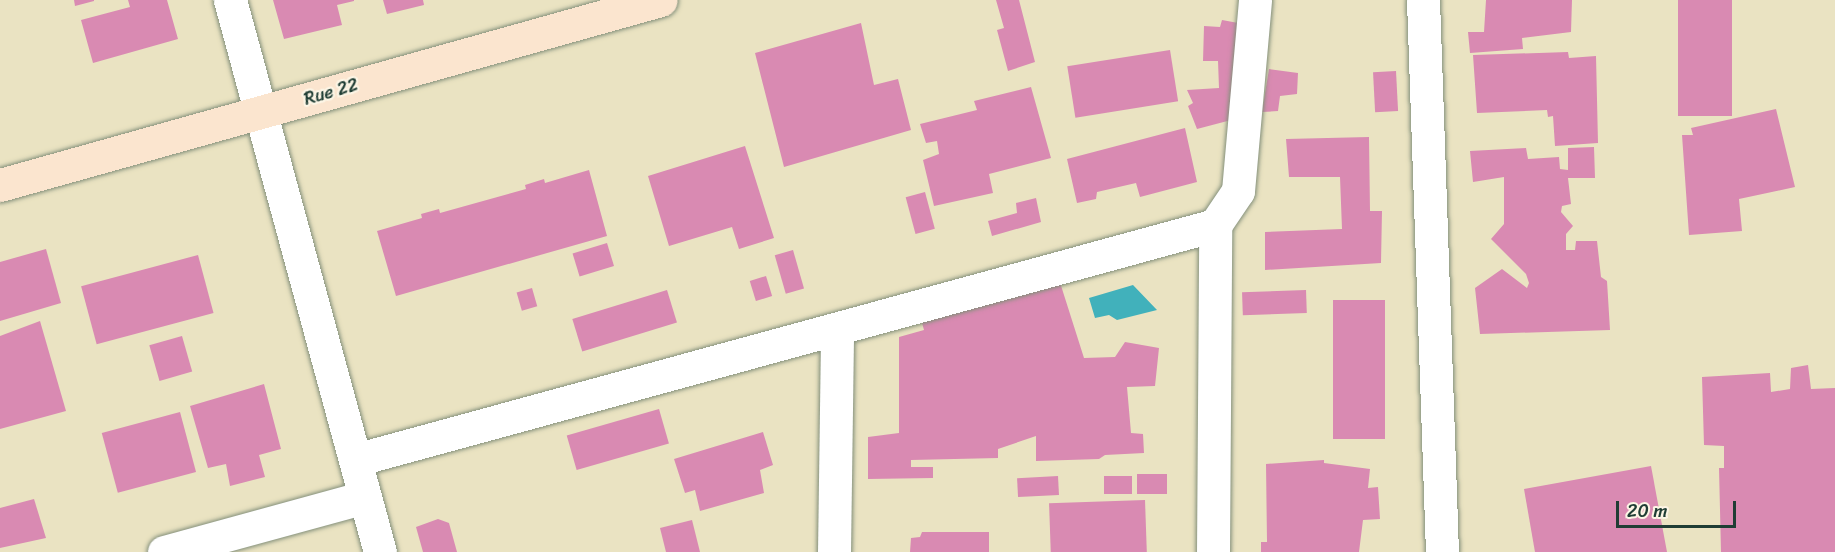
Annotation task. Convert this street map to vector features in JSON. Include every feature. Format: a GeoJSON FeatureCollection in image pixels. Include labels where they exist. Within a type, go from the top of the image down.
{"type":"FeatureCollection","features":[{"type":"Feature","properties":{"kind":"street"},"geometry":{"type":"LineString","coordinates":[[230,0],[380,552]]}},
{"type":"Feature","properties":{"kind":"street","name":"Rue 22"},"geometry":{"type":"LineString","coordinates":[[0,185],[661,0]]}},
{"type":"Feature","properties":{"kind":"street"},"geometry":{"type":"LineString","coordinates":[[1213,552],[1215,225],[1238,191],[1255,0]]}},
{"type":"Feature","properties":{"kind":"street"},"geometry":{"type":"LineString","coordinates":[[1423,0],[1442,552]]}},
{"type":"Feature","properties":{"kind":"street"},"geometry":{"type":"LineString","coordinates":[[355,460],[1215,225]]}},
{"type":"Feature","properties":{"kind":"street"},"geometry":{"type":"LineString","coordinates":[[834,552],[837,329]]}},
{"type":"Feature","properties":{"kind":"street"},"geometry":{"type":"LineString","coordinates":[[164,552],[365,497]]}},
{"type":"Feature","properties":{"kind":"water"},"geometry":{"type":"Polygon","coordinates":[[[1133,285],[1157,310],[1117,320],[1109,315],[1095,318],[1089,298],[1133,285]]]}},
{"type":"Feature","properties":{"kind":"building"},"geometry":{"type":"Polygon","coordinates":[[[74,0],[94,0],[94,1],[75,6],[74,0]]]}},
{"type":"Feature","properties":{"kind":"building"},"geometry":{"type":"Polygon","coordinates":[[[128,0],[167,0],[178,39],[93,63],[81,20],[130,7],[128,0]]]}},
{"type":"Feature","properties":{"kind":"building"},"geometry":{"type":"Polygon","coordinates":[[[273,0],[354,1],[337,5],[342,25],[284,39],[273,0]]]}},
{"type":"Feature","properties":{"kind":"building"},"geometry":{"type":"Polygon","coordinates":[[[383,0],[423,0],[424,5],[387,14],[383,0]]]}},
{"type":"Feature","properties":{"kind":"building"},"geometry":{"type":"Polygon","coordinates":[[[996,0],[1019,0],[1035,62],[1008,71],[997,30],[1004,28],[996,0]]]}},
{"type":"Feature","properties":{"kind":"building"},"geometry":{"type":"Polygon","coordinates":[[[1486,0],[1572,0],[1571,32],[1522,38],[1523,49],[1470,53],[1468,32],[1484,32],[1486,0]]]}},
{"type":"Feature","properties":{"kind":"building"},"geometry":{"type":"Polygon","coordinates":[[[1678,0],[1732,0],[1732,116],[1678,116],[1678,0]]]}},
{"type":"Feature","properties":{"kind":"building"},"geometry":{"type":"Polygon","coordinates":[[[1222,20],[1249,25],[1235,119],[1197,129],[1188,106],[1193,103],[1187,90],[1219,88],[1218,61],[1203,61],[1204,26],[1220,27],[1222,20]]]}},
{"type":"Feature","properties":{"kind":"building"},"geometry":{"type":"Polygon","coordinates":[[[861,23],[874,85],[898,79],[911,130],[784,167],[755,53],[861,23]]]}},
{"type":"Feature","properties":{"kind":"building"},"geometry":{"type":"Polygon","coordinates":[[[1170,50],[1178,101],[1075,118],[1067,66],[1170,50]]]}},
{"type":"Feature","properties":{"kind":"building"},"geometry":{"type":"Polygon","coordinates":[[[1568,52],[1569,58],[1596,56],[1598,143],[1555,146],[1553,116],[1548,117],[1547,110],[1477,113],[1473,55],[1568,52]]]}},
{"type":"Feature","properties":{"kind":"building"},"geometry":{"type":"Polygon","coordinates":[[[1269,69],[1298,73],[1297,94],[1280,96],[1278,111],[1262,112],[1269,69]]]}},
{"type":"Feature","properties":{"kind":"building"},"geometry":{"type":"Polygon","coordinates":[[[1396,71],[1398,111],[1375,112],[1373,72],[1396,71]]]}},
{"type":"Feature","properties":{"kind":"building"},"geometry":{"type":"Polygon","coordinates":[[[1031,87],[1051,158],[989,174],[993,193],[934,206],[923,160],[939,154],[937,141],[926,143],[920,124],[977,110],[974,101],[1031,87]]]}},
{"type":"Feature","properties":{"kind":"building"},"geometry":{"type":"Polygon","coordinates":[[[1776,109],[1795,187],[1739,199],[1742,231],[1689,235],[1682,135],[1693,135],[1691,128],[1776,109]]]}},
{"type":"Feature","properties":{"kind":"building"},"geometry":{"type":"Polygon","coordinates":[[[1185,128],[1197,182],[1140,197],[1136,183],[1097,192],[1096,199],[1077,203],[1067,159],[1185,128]]]}},
{"type":"Feature","properties":{"kind":"building"},"geometry":{"type":"Polygon","coordinates":[[[1369,137],[1370,211],[1382,211],[1381,263],[1265,270],[1265,232],[1342,229],[1340,177],[1289,177],[1286,139],[1369,137]]]}},
{"type":"Feature","properties":{"kind":"building"},"geometry":{"type":"Polygon","coordinates":[[[745,146],[774,238],[739,249],[732,227],[669,246],[648,176],[745,146]]]}},
{"type":"Feature","properties":{"kind":"building"},"geometry":{"type":"Polygon","coordinates":[[[1594,147],[1595,178],[1568,178],[1571,204],[1562,206],[1561,212],[1573,226],[1566,234],[1566,250],[1575,250],[1576,241],[1597,241],[1601,277],[1607,281],[1610,330],[1480,334],[1475,288],[1502,269],[1527,288],[1529,283],[1526,274],[1491,239],[1504,224],[1504,177],[1473,182],[1470,151],[1526,148],[1528,159],[1559,157],[1560,169],[1568,170],[1568,148],[1594,147]]]}},
{"type":"Feature","properties":{"kind":"building"},"geometry":{"type":"Polygon","coordinates":[[[589,170],[607,236],[396,296],[377,231],[422,218],[421,214],[439,209],[440,213],[526,189],[525,185],[544,179],[545,183],[589,170]]]}},
{"type":"Feature","properties":{"kind":"building"},"geometry":{"type":"Polygon","coordinates":[[[925,192],[935,229],[916,234],[906,197],[925,192]]]}},
{"type":"Feature","properties":{"kind":"building"},"geometry":{"type":"Polygon","coordinates":[[[1036,198],[1041,222],[992,236],[988,221],[1017,213],[1016,203],[1036,198]]]}},
{"type":"Feature","properties":{"kind":"building"},"geometry":{"type":"Polygon","coordinates":[[[607,243],[614,266],[580,276],[573,254],[607,243]]]}},
{"type":"Feature","properties":{"kind":"building"},"geometry":{"type":"Polygon","coordinates":[[[46,249],[61,303],[0,321],[0,262],[46,249]]]}},
{"type":"Feature","properties":{"kind":"building"},"geometry":{"type":"Polygon","coordinates":[[[793,250],[804,288],[786,294],[775,255],[793,250]]]}},
{"type":"Feature","properties":{"kind":"building"},"geometry":{"type":"Polygon","coordinates":[[[198,255],[214,313],[97,344],[81,286],[198,255]]]}},
{"type":"Feature","properties":{"kind":"building"},"geometry":{"type":"Polygon","coordinates":[[[1057,273],[1084,358],[1115,357],[1125,342],[1159,348],[1155,386],[1127,387],[1131,433],[1143,434],[1144,453],[1105,455],[1099,459],[1036,461],[1036,436],[998,449],[998,458],[911,460],[911,467],[933,467],[933,478],[868,479],[868,437],[899,433],[899,337],[924,330],[920,316],[1057,273]]]}},
{"type":"Feature","properties":{"kind":"building"},"geometry":{"type":"Polygon","coordinates":[[[766,276],[772,296],[756,301],[750,281],[766,276]]]}},
{"type":"Feature","properties":{"kind":"building"},"geometry":{"type":"Polygon","coordinates":[[[532,288],[537,306],[522,311],[517,292],[532,288]]]}},
{"type":"Feature","properties":{"kind":"building"},"geometry":{"type":"Polygon","coordinates":[[[667,290],[677,323],[582,351],[572,319],[667,290]]]}},
{"type":"Feature","properties":{"kind":"building"},"geometry":{"type":"Polygon","coordinates":[[[1306,290],[1307,313],[1243,315],[1242,292],[1306,290]]]}},
{"type":"Feature","properties":{"kind":"building"},"geometry":{"type":"Polygon","coordinates":[[[1333,300],[1385,300],[1385,439],[1333,439],[1333,300]]]}},
{"type":"Feature","properties":{"kind":"building"},"geometry":{"type":"Polygon","coordinates":[[[40,321],[66,411],[0,429],[0,336],[40,321]]]}},
{"type":"Feature","properties":{"kind":"building"},"geometry":{"type":"Polygon","coordinates":[[[182,336],[192,372],[160,381],[149,345],[182,336]]]}},
{"type":"Feature","properties":{"kind":"building"},"geometry":{"type":"Polygon","coordinates":[[[1808,365],[1811,389],[1835,388],[1835,552],[1721,552],[1719,468],[1724,468],[1724,446],[1704,445],[1702,377],[1770,373],[1771,392],[1790,389],[1791,368],[1808,365]]]}},
{"type":"Feature","properties":{"kind":"building"},"geometry":{"type":"Polygon","coordinates":[[[264,384],[281,449],[259,455],[265,477],[230,486],[226,464],[208,468],[190,406],[264,384]]]}},
{"type":"Feature","properties":{"kind":"building"},"geometry":{"type":"Polygon","coordinates":[[[659,409],[669,444],[577,470],[567,435],[659,409]]]}},
{"type":"Feature","properties":{"kind":"building"},"geometry":{"type":"Polygon","coordinates":[[[180,412],[196,472],[118,493],[102,433],[180,412]]]}},
{"type":"Feature","properties":{"kind":"building"},"geometry":{"type":"Polygon","coordinates":[[[763,432],[773,465],[760,470],[764,493],[700,511],[695,490],[685,493],[674,459],[763,432]]]}},
{"type":"Feature","properties":{"kind":"building"},"geometry":{"type":"Polygon","coordinates":[[[1324,460],[1324,463],[1370,469],[1368,488],[1378,487],[1380,519],[1363,520],[1359,552],[1261,552],[1261,542],[1267,542],[1266,464],[1324,460]]]}},
{"type":"Feature","properties":{"kind":"building"},"geometry":{"type":"Polygon","coordinates":[[[1651,466],[1667,552],[1535,552],[1524,489],[1651,466]]]}},
{"type":"Feature","properties":{"kind":"building"},"geometry":{"type":"Polygon","coordinates":[[[1137,474],[1167,474],[1167,494],[1137,494],[1137,474]]]}},
{"type":"Feature","properties":{"kind":"building"},"geometry":{"type":"Polygon","coordinates":[[[1058,476],[1059,495],[1018,497],[1017,478],[1058,476]]]}},
{"type":"Feature","properties":{"kind":"building"},"geometry":{"type":"Polygon","coordinates":[[[1104,476],[1132,476],[1132,494],[1104,494],[1104,476]]]}},
{"type":"Feature","properties":{"kind":"building"},"geometry":{"type":"Polygon","coordinates":[[[34,499],[46,538],[0,548],[0,508],[34,499]]]}},
{"type":"Feature","properties":{"kind":"building"},"geometry":{"type":"Polygon","coordinates":[[[1145,500],[1147,552],[1051,552],[1049,503],[1145,500]]]}},
{"type":"Feature","properties":{"kind":"building"},"geometry":{"type":"Polygon","coordinates":[[[438,519],[449,523],[457,552],[423,552],[416,527],[438,519]]]}},
{"type":"Feature","properties":{"kind":"building"},"geometry":{"type":"Polygon","coordinates":[[[692,520],[700,552],[666,552],[660,528],[692,520]]]}},
{"type":"Feature","properties":{"kind":"building"},"geometry":{"type":"Polygon","coordinates":[[[922,532],[989,532],[989,552],[910,552],[911,538],[920,537],[922,532]]]}}]}
